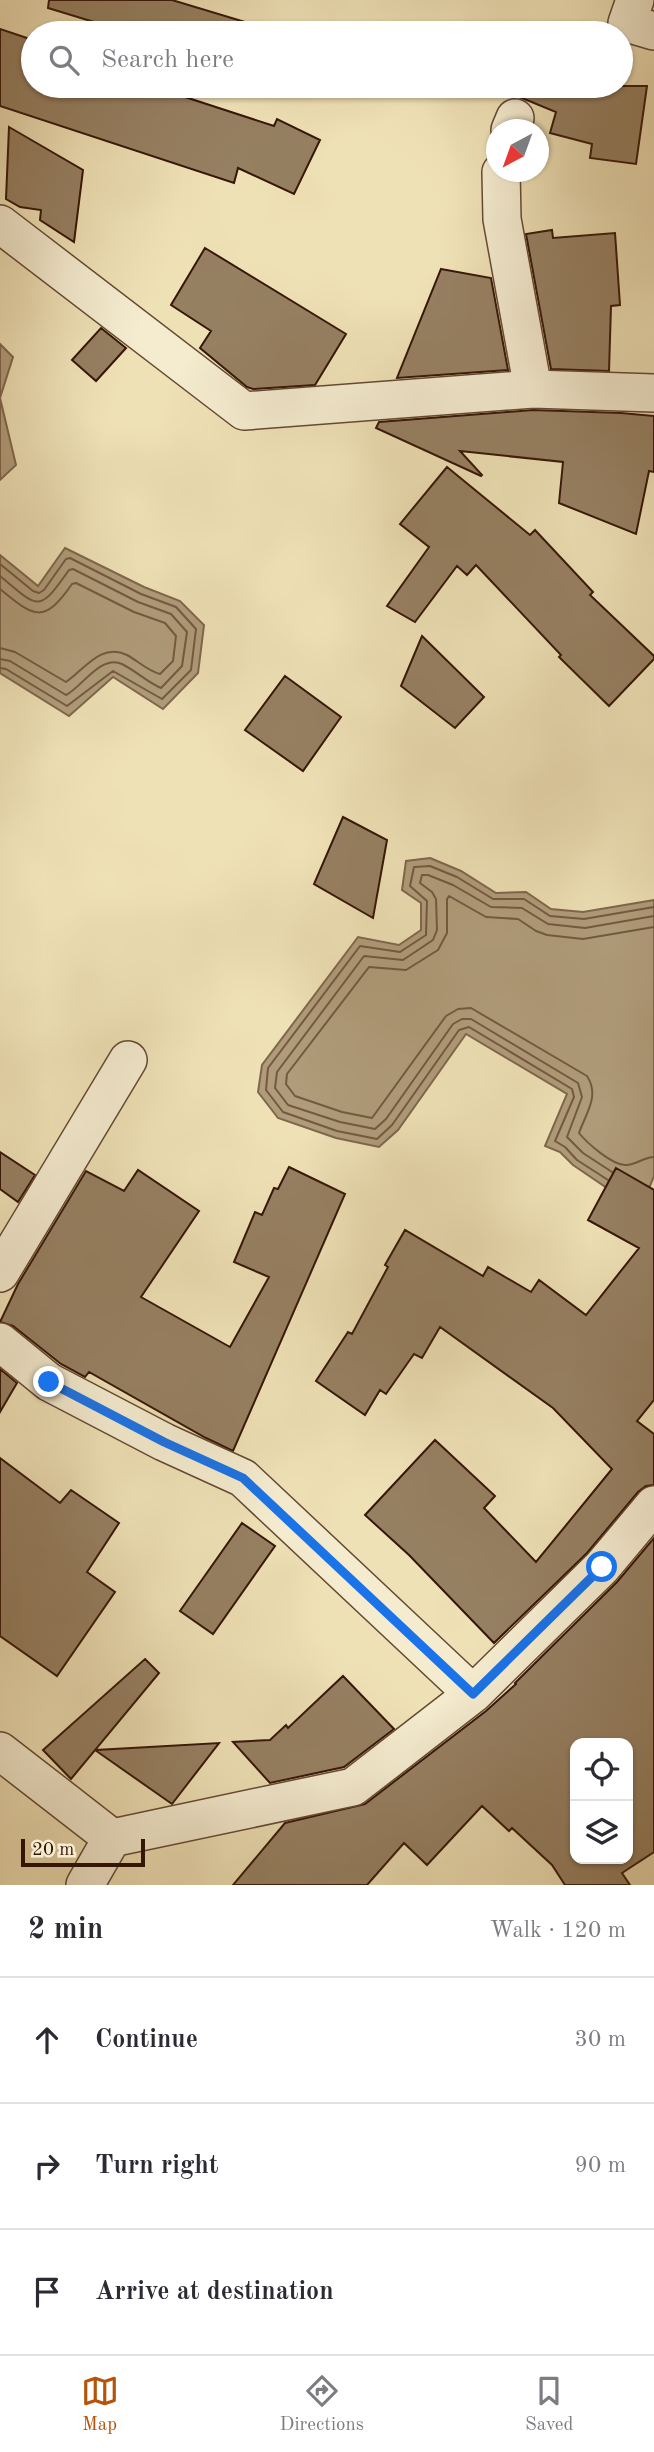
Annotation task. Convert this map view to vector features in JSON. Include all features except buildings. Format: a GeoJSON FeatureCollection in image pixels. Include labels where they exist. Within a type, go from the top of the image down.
{"type":"FeatureCollection","features":[{"type":"Feature","properties":{"kind":"street"},"geometry":{"type":"LineString","coordinates":[[628,21],[635,0]]}},
{"type":"Feature","properties":{"kind":"street"},"geometry":{"type":"LineString","coordinates":[[633,25],[654,31]]}},
{"type":"Feature","properties":{"kind":"street"},"geometry":{"type":"LineString","coordinates":[[500,182],[502,219],[533,389]]}},
{"type":"Feature","properties":{"kind":"street"},"geometry":{"type":"LineString","coordinates":[[0,224],[244,411],[533,389],[654,393]]}},
{"type":"Feature","properties":{"kind":"street"},"geometry":{"type":"LineString","coordinates":[[0,1273],[128,1060]]}},
{"type":"Feature","properties":{"kind":"street"},"geometry":{"type":"LineString","coordinates":[[0,1342],[49,1382],[164,1442],[243,1478],[473,1694]]}},
{"type":"Feature","properties":{"kind":"street"},"geometry":{"type":"LineString","coordinates":[[85,1885],[112,1838],[353,1787],[473,1694],[602,1567],[654,1505]]}},
{"type":"Feature","properties":{"kind":"street"},"geometry":{"type":"LineString","coordinates":[[0,1751],[112,1838]]}},
{"type":"Feature","properties":{"kind":"water"},"geometry":{"type":"Polygon","coordinates":[[[0,344],[13,357],[0,398],[0,344]]]}},
{"type":"Feature","properties":{"kind":"water"},"geometry":{"type":"Polygon","coordinates":[[[0,398],[16,465],[0,480],[0,398]]]}},
{"type":"Feature","properties":{"kind":"water"},"geometry":{"type":"Polygon","coordinates":[[[65,548],[144,587],[180,601],[204,625],[198,673],[163,709],[113,677],[69,716],[0,673],[0,555],[38,586],[65,548]]]}},
{"type":"Feature","properties":{"kind":"water"},"geometry":{"type":"Polygon","coordinates":[[[430,858],[461,871],[496,893],[526,892],[551,909],[583,912],[654,900],[654,1176],[650,1186],[628,1193],[607,1188],[573,1165],[560,1152],[545,1146],[567,1094],[466,1034],[398,1130],[379,1147],[336,1138],[278,1118],[258,1092],[262,1065],[358,937],[399,945],[421,930],[421,903],[402,890],[406,861],[430,858]]]}},
{"type":"Feature","properties":{"kind":"route"},"geometry":{"type":"LineString","coordinates":[[49,1382],[164,1442],[243,1478],[473,1694],[602,1567]]}}]}
